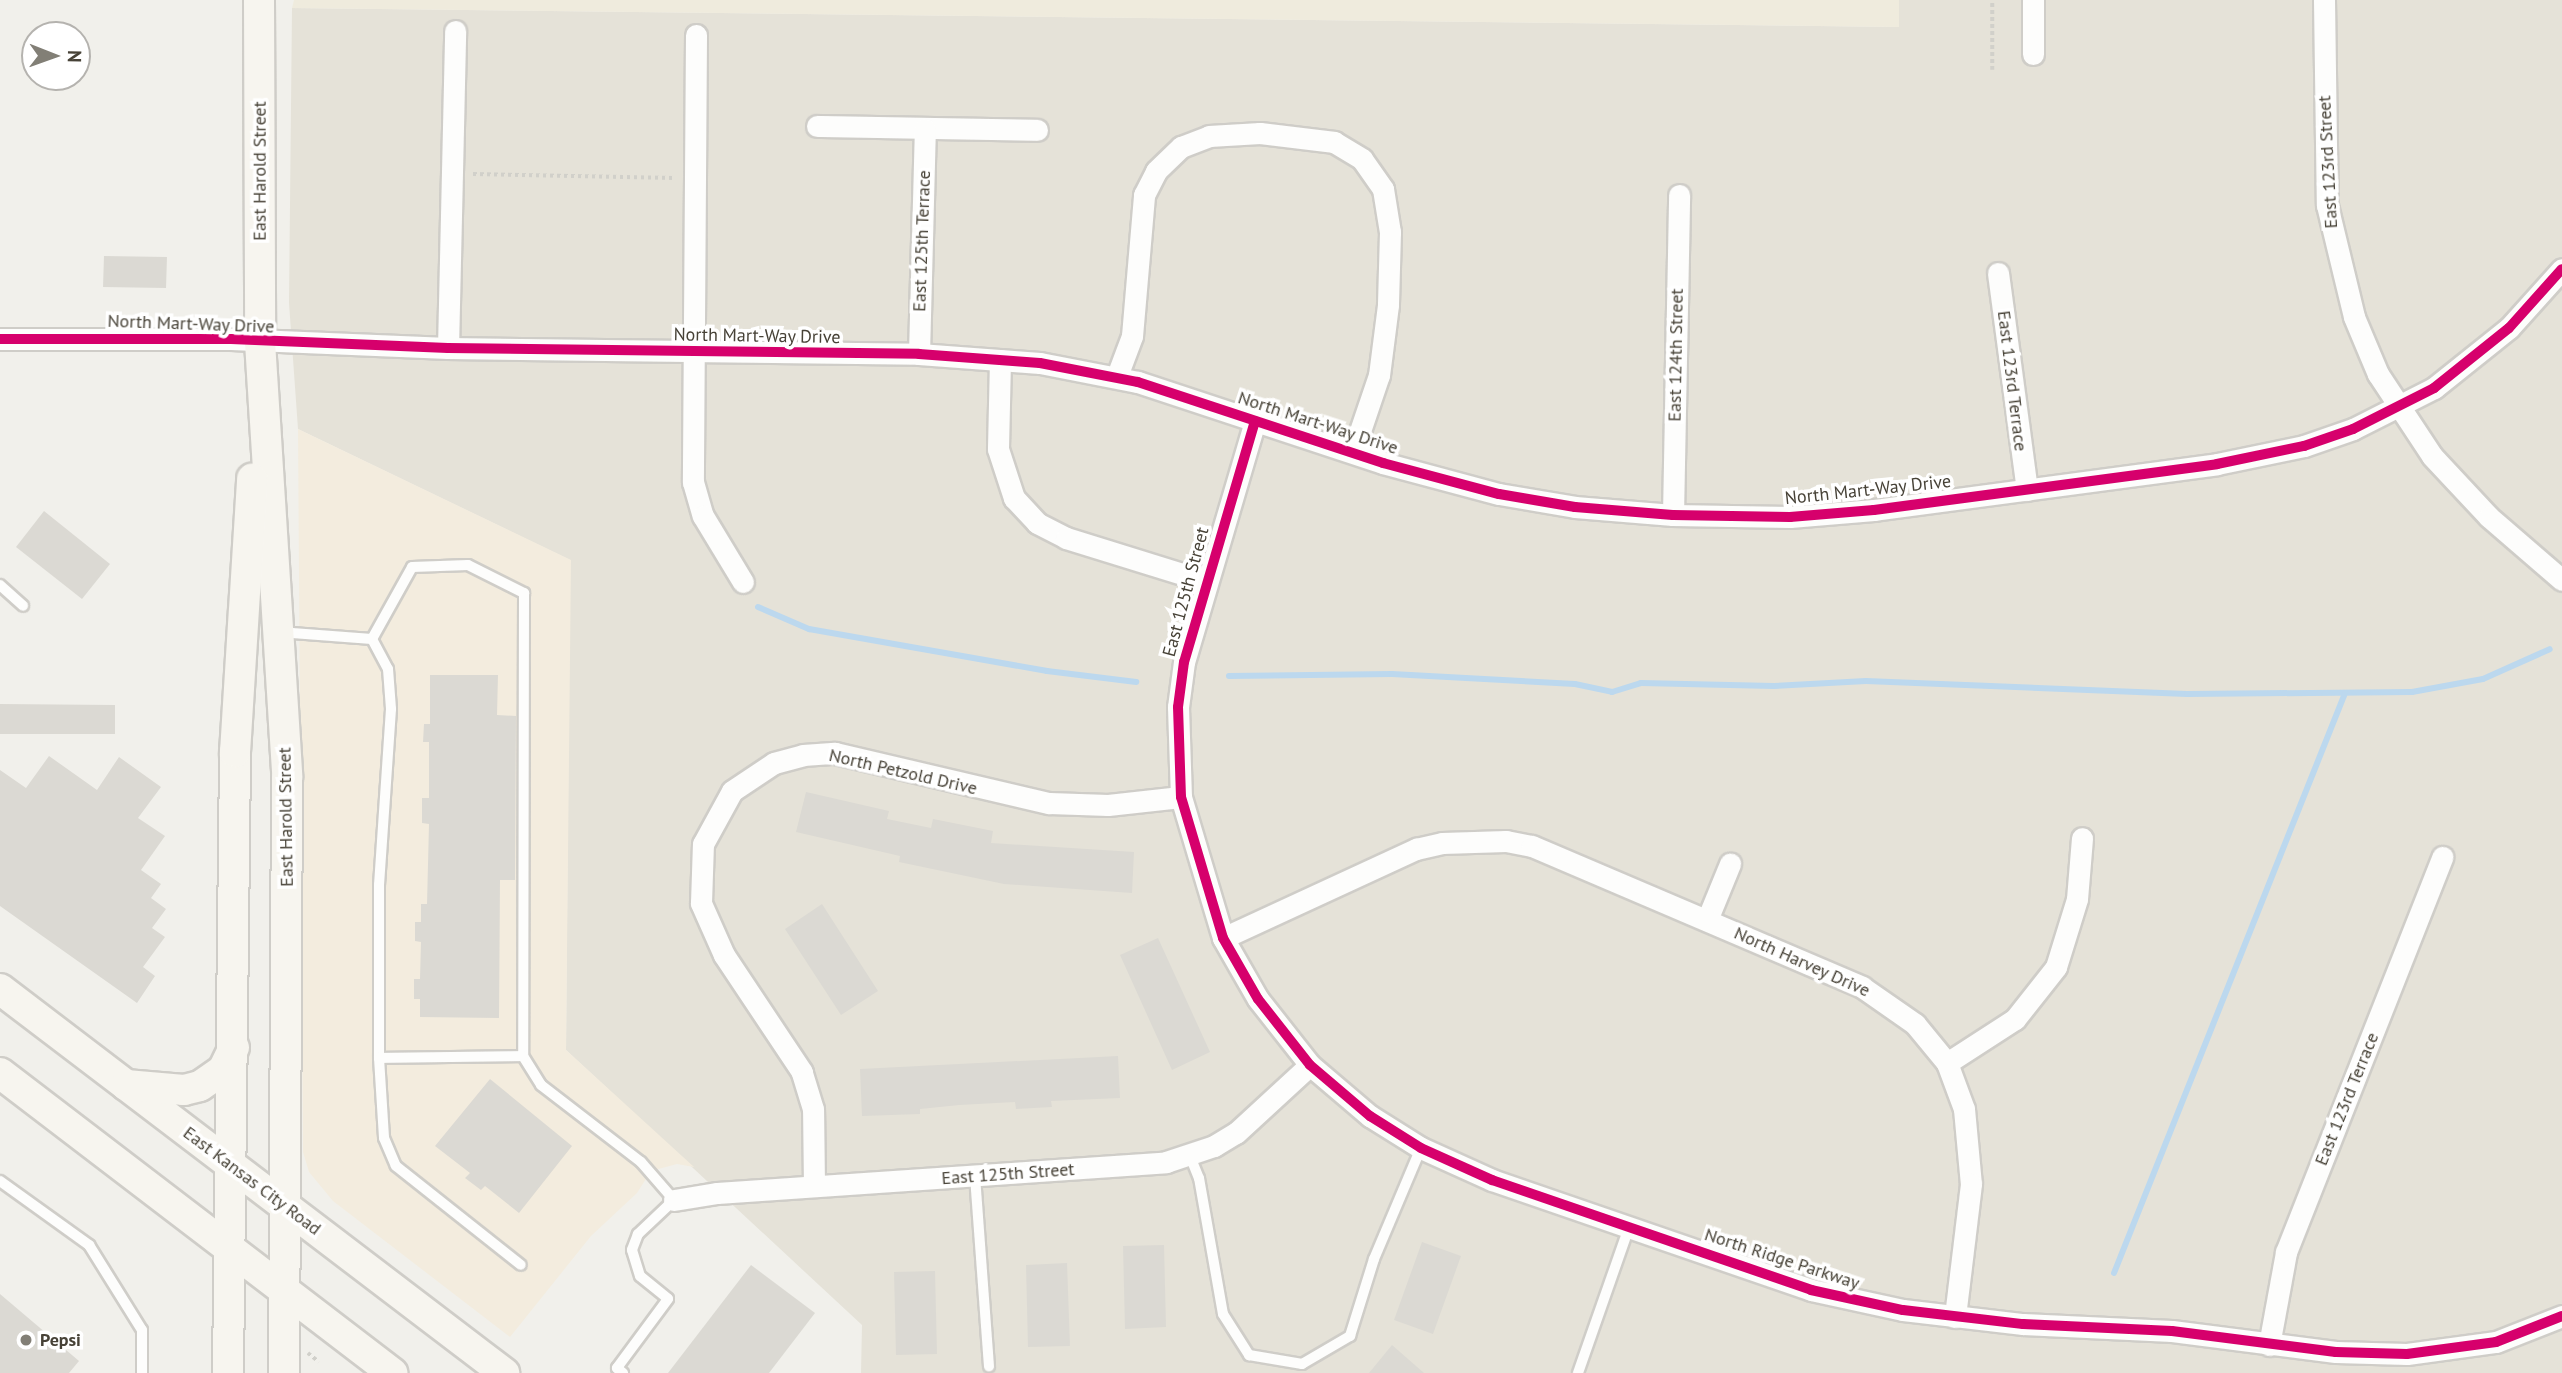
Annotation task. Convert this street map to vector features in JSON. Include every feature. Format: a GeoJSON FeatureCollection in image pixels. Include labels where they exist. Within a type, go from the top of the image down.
{"type":"FeatureCollection","features":[{"type":"Feature","properties":{"kind":"main road","name":"East Harold Street"},"geometry":{"type":"LineString","coordinates":[[259,0],[260,342],[287,777],[284,1373]]}},
{"type":"Feature","properties":{"kind":"main road","name":"East Harold Street"},"geometry":{"type":"LineString","coordinates":[[228,1373],[233,1166],[235,752],[260,342]]}},
{"type":"Feature","properties":{"kind":"main road","name":"East Kansas City Road"},"geometry":{"type":"LineString","coordinates":[[0,989],[504,1373]]}},
{"type":"Feature","properties":{"kind":"main road"},"geometry":{"type":"LineString","coordinates":[[126,1085],[184,1090],[201,1086],[223,1070],[234,1046]]}},
{"type":"Feature","properties":{"kind":"main road"},"geometry":{"type":"LineString","coordinates":[[0,1073],[393,1373]]}},
{"type":"Feature","properties":{"kind":"street"},"geometry":{"type":"LineString","coordinates":[[2033,0],[2033,54]]}},
{"type":"Feature","properties":{"kind":"street","name":"East 123rd Street"},"geometry":{"type":"LineString","coordinates":[[2324,0],[2324,167],[2333,243],[2354,317],[2378,374],[2398,406],[2459,488],[2562,580]]}},
{"type":"Feature","properties":{"kind":"street"},"geometry":{"type":"LineString","coordinates":[[448,348],[455,31]]}},
{"type":"Feature","properties":{"kind":"street","name":"North Mart-Way Drive"},"geometry":{"type":"LineString","coordinates":[[696,35],[693,482],[703,516],[743,582]]}},
{"type":"Feature","properties":{"kind":"street"},"geometry":{"type":"LineString","coordinates":[[817,126],[1037,130]]}},
{"type":"Feature","properties":{"kind":"street","name":"East 125th Terrace"},"geometry":{"type":"LineString","coordinates":[[919,354],[925,129]]}},
{"type":"Feature","properties":{"kind":"street"},"geometry":{"type":"LineString","coordinates":[[1117,376],[1132,336],[1144,195],[1156,171],[1181,147],[1209,136],[1260,133],[1334,142],[1362,159],[1383,189],[1390,232],[1388,305],[1379,375],[1353,452]]}},
{"type":"Feature","properties":{"kind":"street","name":"East 124th Street"},"geometry":{"type":"LineString","coordinates":[[1673,515],[1679,195]]}},
{"type":"Feature","properties":{"kind":"street","name":"North Mart-Way Drive"},"geometry":{"type":"LineString","coordinates":[[0,339],[260,342],[692,353],[919,354],[1000,360],[1117,376],[1353,452],[1499,494],[1576,507],[1673,515],[1790,517],[2026,490],[2264,456],[2353,429],[2462,369],[2509,328],[2562,269]]}},
{"type":"Feature","properties":{"kind":"street","name":"East 123rd Terrace"},"geometry":{"type":"LineString","coordinates":[[1998,273],[2026,490]]}},
{"type":"Feature","properties":{"kind":"street"},"geometry":{"type":"LineString","coordinates":[[1000,360],[998,449],[1014,498],[1037,523],[1066,538],[1205,581]]}},
{"type":"Feature","properties":{"kind":"street","name":"East 125th Street"},"geometry":{"type":"LineString","coordinates":[[1223,938],[1181,797],[1181,684],[1205,581],[1255,421]]}},
{"type":"Feature","properties":{"kind":"street","name":"North Petzold Drive"},"geometry":{"type":"LineString","coordinates":[[814,1186],[813,1109],[802,1072],[724,955],[701,903],[703,844],[732,791],[774,763],[803,755],[835,754],[1049,803],[1108,806],[1181,797]]}},
{"type":"Feature","properties":{"kind":"street"},"geometry":{"type":"LineString","coordinates":[[1947,1063],[1990,1039],[2015,1018],[2056,967],[2077,899],[2082,838]]}},
{"type":"Feature","properties":{"kind":"street","name":"North Harvey Drive"},"geometry":{"type":"LineString","coordinates":[[1223,938],[1416,849],[1480,839],[1532,846],[1884,999],[1915,1024],[1947,1063],[1964,1109],[1971,1147],[1972,1184],[1955,1317]]}},
{"type":"Feature","properties":{"kind":"street","name":"East 123rd Terrace"},"geometry":{"type":"LineString","coordinates":[[2269,1345],[2286,1252],[2442,857]]}},
{"type":"Feature","properties":{"kind":"street"},"geometry":{"type":"LineString","coordinates":[[1707,920],[1730,864]]}},
{"type":"Feature","properties":{"kind":"street","name":"North Ridge Parkway"},"geometry":{"type":"LineString","coordinates":[[1223,938],[1258,999],[1310,1065],[1370,1116],[1421,1148],[1492,1180],[1811,1290],[1955,1317],[2120,1326],[2269,1345],[2407,1354],[2453,1351],[2496,1342],[2562,1316]]}},
{"type":"Feature","properties":{"kind":"street","name":"East 125th Street"},"geometry":{"type":"LineString","coordinates":[[674,1200],[814,1186],[1166,1162],[1190,1156],[1236,1133],[1310,1065]]}},
{"type":"Feature","properties":{"kind":"lane"},"geometry":{"type":"LineString","coordinates":[[372,639],[412,567],[468,565],[524,593],[523,1056],[541,1085],[641,1162],[674,1200],[638,1234],[632,1250],[640,1276],[668,1299],[617,1368],[623,1373]]}},
{"type":"Feature","properties":{"kind":"lane"},"geometry":{"type":"LineString","coordinates":[[0,585],[23,606]]}},
{"type":"Feature","properties":{"kind":"lane"},"geometry":{"type":"LineString","coordinates":[[276,632],[372,639]]}},
{"type":"Feature","properties":{"kind":"lane"},"geometry":{"type":"LineString","coordinates":[[372,639],[388,669],[391,709],[379,885],[379,1058],[384,1139],[396,1166],[522,1265]]}},
{"type":"Feature","properties":{"kind":"lane"},"geometry":{"type":"LineString","coordinates":[[379,1058],[523,1056]]}},
{"type":"Feature","properties":{"kind":"lane"},"geometry":{"type":"LineString","coordinates":[[1190,1156],[1199,1178],[1223,1314],[1249,1354],[1302,1364],[1350,1336],[1374,1259],[1421,1148]]}},
{"type":"Feature","properties":{"kind":"lane"},"geometry":{"type":"LineString","coordinates":[[975,1176],[989,1366]]}},
{"type":"Feature","properties":{"kind":"lane"},"geometry":{"type":"LineString","coordinates":[[0,1181],[89,1245],[142,1329],[142,1373]]}},
{"type":"Feature","properties":{"kind":"lane"},"geometry":{"type":"LineString","coordinates":[[1578,1373],[1629,1227]]}},
{"type":"Feature","properties":{"kind":"path"},"geometry":{"type":"LineString","coordinates":[[1992,0],[1992,70]]}},
{"type":"Feature","properties":{"kind":"path"},"geometry":{"type":"LineString","coordinates":[[452,174],[695,178]]}},
{"type":"Feature","properties":{"kind":"path"},"geometry":{"type":"LineString","coordinates":[[312,1353],[319,1362]]}},
{"type":"Feature","properties":{"kind":"shaded area"},"geometry":{"type":"Polygon","coordinates":[[[294,0],[1899,0],[1899,27],[292,8],[294,0]]]}},
{"type":"Feature","properties":{"kind":"shaded area"},"geometry":{"type":"Polygon","coordinates":[[[1899,0],[2562,0],[2562,1373],[861,1373],[862,1325],[566,1050],[570,560],[298,429],[289,303],[292,8],[1898,27],[1899,0]]]}},
{"type":"Feature","properties":{"kind":"shaded area"},"geometry":{"type":"Polygon","coordinates":[[[298,429],[571,560],[566,1050],[694,1167],[677,1164],[651,1171],[637,1193],[591,1236],[510,1337],[333,1201],[309,1172],[303,1152],[298,429]]]}},
{"type":"Feature","properties":{"kind":"building"},"geometry":{"type":"Polygon","coordinates":[[[104,256],[167,257],[166,288],[103,287],[104,256]]]}},
{"type":"Feature","properties":{"kind":"building"},"geometry":{"type":"Polygon","coordinates":[[[44,511],[110,564],[82,599],[16,547],[44,511]]]}},
{"type":"Feature","properties":{"kind":"building"},"geometry":{"type":"Polygon","coordinates":[[[430,675],[498,675],[497,715],[516,716],[515,880],[500,880],[499,1018],[420,1017],[420,999],[414,999],[414,979],[420,979],[421,942],[415,941],[415,922],[421,922],[421,904],[427,904],[429,824],[422,823],[422,798],[429,798],[429,742],[423,742],[424,724],[430,724],[430,675]]]}},
{"type":"Feature","properties":{"kind":"building"},"geometry":{"type":"Polygon","coordinates":[[[0,704],[115,705],[115,734],[0,734],[0,704]]]}},
{"type":"Feature","properties":{"kind":"building"},"geometry":{"type":"Polygon","coordinates":[[[49,756],[97,790],[119,757],[161,787],[138,818],[165,836],[141,870],[161,884],[151,898],[166,909],[152,928],[165,937],[143,967],[155,976],[137,1003],[0,906],[0,770],[26,788],[49,756]]]}},
{"type":"Feature","properties":{"kind":"building"},"geometry":{"type":"Polygon","coordinates":[[[806,792],[889,811],[887,819],[931,828],[933,819],[993,831],[991,843],[1134,852],[1132,893],[1004,884],[899,862],[900,856],[796,832],[806,792]]]}},
{"type":"Feature","properties":{"kind":"building"},"geometry":{"type":"Polygon","coordinates":[[[822,904],[878,991],[841,1015],[785,929],[822,904]]]}},
{"type":"Feature","properties":{"kind":"building"},"geometry":{"type":"Polygon","coordinates":[[[1158,938],[1210,1052],[1172,1070],[1120,955],[1158,938]]]}},
{"type":"Feature","properties":{"kind":"building"},"geometry":{"type":"Polygon","coordinates":[[[1118,1056],[1120,1098],[1051,1101],[1052,1107],[1016,1109],[1015,1102],[920,1109],[920,1114],[862,1116],[860,1069],[1118,1056]]]}},
{"type":"Feature","properties":{"kind":"building"},"geometry":{"type":"Polygon","coordinates":[[[490,1079],[572,1146],[519,1213],[485,1186],[481,1190],[465,1178],[470,1173],[435,1146],[490,1079]]]}},
{"type":"Feature","properties":{"kind":"building"},"geometry":{"type":"Polygon","coordinates":[[[1422,1242],[1461,1256],[1433,1334],[1394,1320],[1422,1242]]]}},
{"type":"Feature","properties":{"kind":"building"},"geometry":{"type":"Polygon","coordinates":[[[1164,1245],[1166,1327],[1125,1329],[1123,1246],[1164,1245]]]}},
{"type":"Feature","properties":{"kind":"building"},"geometry":{"type":"Polygon","coordinates":[[[1067,1263],[1070,1346],[1028,1347],[1026,1265],[1067,1263]]]}},
{"type":"Feature","properties":{"kind":"building"},"geometry":{"type":"Polygon","coordinates":[[[751,1265],[815,1313],[769,1373],[668,1373],[751,1265]]]}},
{"type":"Feature","properties":{"kind":"building"},"geometry":{"type":"Polygon","coordinates":[[[935,1271],[937,1354],[896,1355],[894,1272],[935,1271]]]}},
{"type":"Feature","properties":{"kind":"building","name":"Pepsi"},"geometry":{"type":"Polygon","coordinates":[[[0,1294],[79,1361],[69,1373],[0,1373],[0,1294]]]}},
{"type":"Feature","properties":{"kind":"building"},"geometry":{"type":"Polygon","coordinates":[[[1392,1345],[1424,1373],[1369,1373],[1392,1345]]]}},
{"type":"Feature","properties":{"kind":"waterway"},"geometry":{"type":"LineString","coordinates":[[758,607],[809,629],[1047,671],[1136,682]]}},
{"type":"Feature","properties":{"kind":"waterway"},"geometry":{"type":"LineString","coordinates":[[1229,676],[1392,674],[1575,684],[1612,692],[1641,683],[1774,686],[1866,681],[2187,694],[2412,692],[2483,679],[2550,649]]}},
{"type":"Feature","properties":{"kind":"waterway"},"geometry":{"type":"LineString","coordinates":[[2114,1273],[2345,693]]}},
{"type":"Feature","properties":{"kind":"cycle path"},"geometry":{"type":"LineString","coordinates":[[0,339],[231,339],[448,348],[919,354],[1040,363],[1138,382],[1383,463],[1499,494],[1575,507],[1673,515],[1790,517],[1874,510],[2217,464],[2304,446],[2353,429],[2434,388],[2509,328],[2562,269]]}},
{"type":"Feature","properties":{"kind":"cycle path"},"geometry":{"type":"LineString","coordinates":[[1255,421],[1184,662],[1178,707],[1181,797],[1223,938],[1258,999],[1310,1065],[1370,1116],[1421,1148],[1492,1180],[1811,1290],[1903,1310],[2023,1324],[2172,1331],[2336,1352],[2407,1354],[2496,1342],[2562,1316]]}},
{"type":"Feature","properties":{"kind":"place","name":"Pepsi"},"geometry":{"type":"Point","coordinates":[26,1340]}}]}
